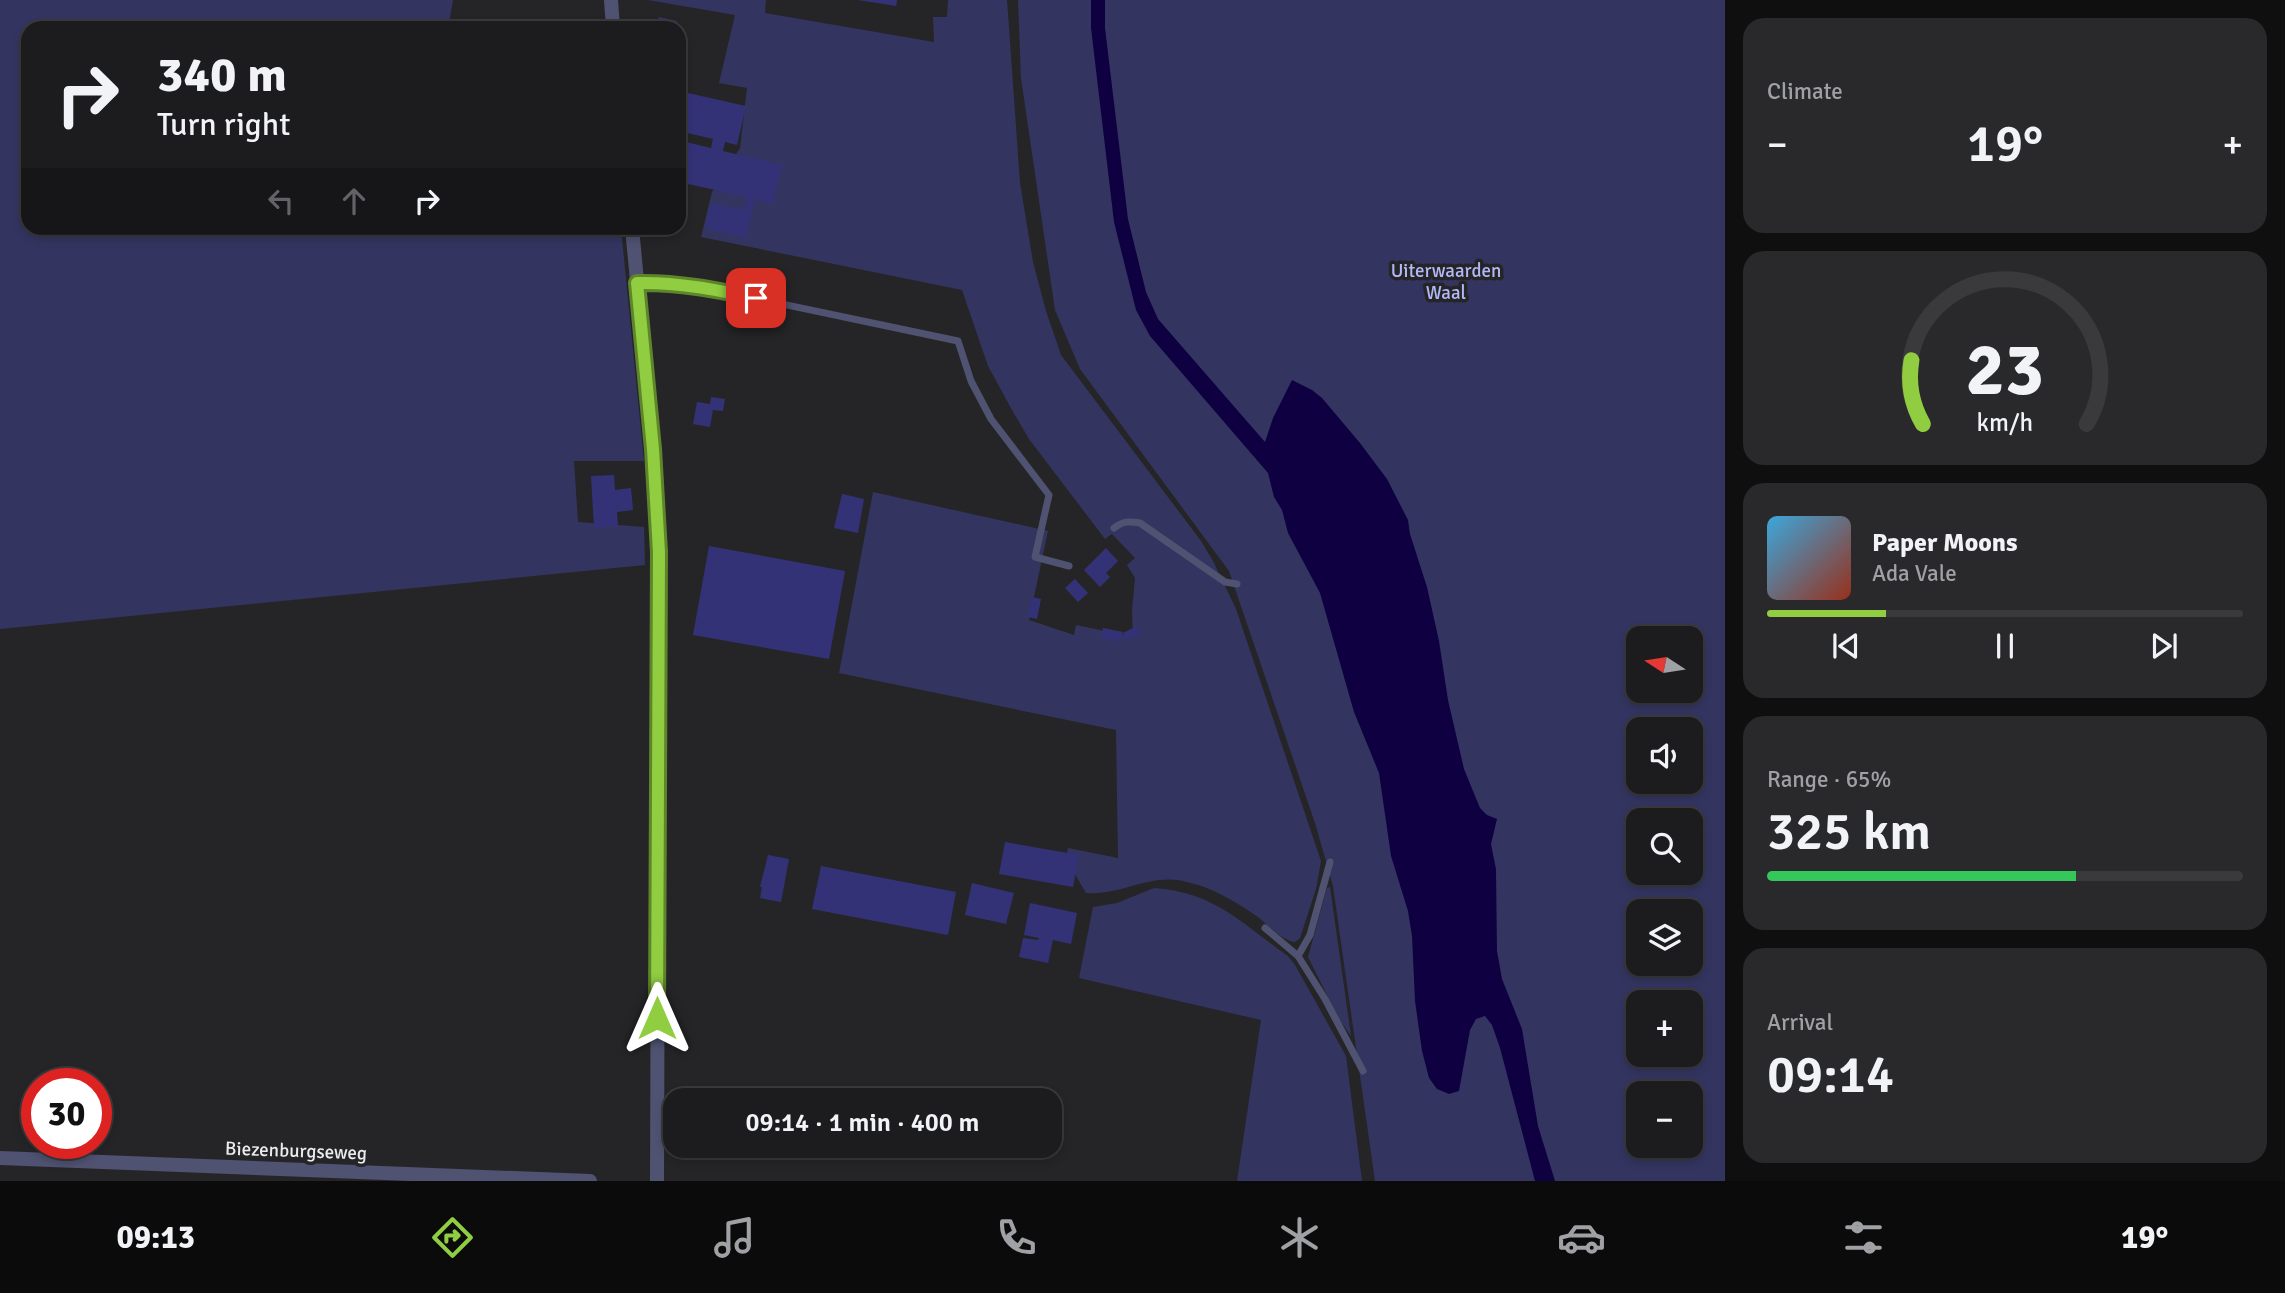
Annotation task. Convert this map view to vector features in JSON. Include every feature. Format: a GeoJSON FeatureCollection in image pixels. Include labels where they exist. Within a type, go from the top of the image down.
{"type":"FeatureCollection","features":[{"type":"Feature","properties":{"kind":"street"},"geometry":{"type":"LineString","coordinates":[[611,0],[612,21]]}},
{"type":"Feature","properties":{"kind":"street"},"geometry":{"type":"LineString","coordinates":[[633,235],[653,449],[659,552],[657,1181]]}},
{"type":"Feature","properties":{"kind":"street","name":"Biezenburgseweg"},"geometry":{"type":"LineString","coordinates":[[0,1158],[590,1181]]}},
{"type":"Feature","properties":{"kind":"lane"},"geometry":{"type":"LineString","coordinates":[[637,283],[659,282],[706,288],[958,341],[971,381],[991,419],[1049,495],[1035,557],[1069,566]]}},
{"type":"Feature","properties":{"kind":"lane"},"geometry":{"type":"LineString","coordinates":[[1114,528],[1121,522],[1140,523],[1225,582],[1237,583]]}},
{"type":"Feature","properties":{"kind":"lane"},"geometry":{"type":"LineString","coordinates":[[1298,956],[1310,935],[1330,862]]}},
{"type":"Feature","properties":{"kind":"lane"},"geometry":{"type":"LineString","coordinates":[[1265,928],[1298,956],[1325,999],[1363,1071]]}},
{"type":"Feature","properties":{"kind":"green space"},"geometry":{"type":"Polygon","coordinates":[[[0,0],[453,0],[449,21],[21,21],[21,235],[622,235],[644,461],[574,461],[578,522],[644,527],[645,565],[0,629],[0,0]]]}},
{"type":"Feature","properties":{"kind":"green space"},"geometry":{"type":"Polygon","coordinates":[[[648,0],[766,0],[765,13],[934,42],[933,17],[947,17],[948,0],[1007,0],[1020,183],[1033,262],[1046,311],[1061,355],[1201,541],[1236,609],[1321,861],[1316,889],[1300,938],[1295,942],[1279,935],[1231,900],[1205,887],[1187,882],[1161,880],[1112,891],[1086,893],[1066,859],[1068,848],[1118,858],[1116,730],[839,673],[873,492],[1048,531],[1029,620],[1074,635],[1076,625],[1133,637],[1135,578],[1127,565],[1135,558],[1112,534],[1105,539],[1029,439],[988,366],[962,290],[701,237],[712,192],[740,148],[747,88],[719,83],[735,15],[648,0]]]}},
{"type":"Feature","properties":{"kind":"green space","name":"Uiterwaarden Waal"},"geometry":{"type":"Polygon","coordinates":[[[1018,0],[1725,0],[1725,1181],[1375,1181],[1333,886],[1315,823],[1229,571],[1080,369],[1055,310],[1021,78],[1018,0]]]}},
{"type":"Feature","properties":{"kind":"green space"},"geometry":{"type":"Polygon","coordinates":[[[1330,887],[1351,1036],[1339,1019],[1308,957],[1327,888],[1330,887]]]}},
{"type":"Feature","properties":{"kind":"green space"},"geometry":{"type":"Polygon","coordinates":[[[1154,888],[1194,896],[1211,903],[1241,921],[1288,956],[1295,965],[1346,1056],[1362,1181],[1237,1181],[1261,1020],[1079,978],[1093,907],[1117,903],[1154,888]]]}},
{"type":"Feature","properties":{"kind":"shaded area"},"geometry":{"type":"Polygon","coordinates":[[[1091,0],[1105,0],[1105,28],[1128,219],[1146,292],[1158,319],[1265,442],[1273,418],[1292,380],[1322,398],[1387,479],[1408,520],[1427,587],[1464,769],[1480,808],[1497,819],[1491,844],[1496,869],[1497,951],[1502,979],[1522,1029],[1538,1126],[1555,1181],[1535,1181],[1500,1048],[1492,1025],[1485,1016],[1476,1019],[1470,1030],[1459,1091],[1449,1094],[1437,1089],[1429,1078],[1415,1001],[1408,911],[1391,856],[1379,773],[1354,712],[1320,593],[1288,533],[1268,473],[1150,336],[1136,310],[1114,222],[1091,28],[1091,0]]]}},
{"type":"Feature","properties":{"kind":"building"},"geometry":{"type":"Polygon","coordinates":[[[858,0],[897,0],[896,6],[858,0]]]}},
{"type":"Feature","properties":{"kind":"building"},"geometry":{"type":"Polygon","coordinates":[[[659,17],[677,21],[658,21],[659,17]]]}},
{"type":"Feature","properties":{"kind":"building"},"geometry":{"type":"Polygon","coordinates":[[[686,93],[746,106],[737,145],[725,142],[723,151],[782,165],[773,204],[755,199],[746,238],[705,228],[710,203],[744,210],[747,197],[686,184],[686,142],[711,148],[713,139],[686,133],[686,93]]]}},
{"type":"Feature","properties":{"kind":"building"},"geometry":{"type":"Polygon","coordinates":[[[711,397],[725,399],[723,411],[713,410],[710,427],[693,424],[697,402],[710,404],[711,397]]]}},
{"type":"Feature","properties":{"kind":"building"},"geometry":{"type":"Polygon","coordinates":[[[614,475],[615,490],[631,488],[633,510],[617,512],[618,526],[594,528],[591,476],[614,475]]]}},
{"type":"Feature","properties":{"kind":"building"},"geometry":{"type":"Polygon","coordinates":[[[842,494],[864,499],[858,533],[834,528],[842,494]]]}},
{"type":"Feature","properties":{"kind":"building"},"geometry":{"type":"Polygon","coordinates":[[[709,546],[845,571],[829,659],[693,635],[709,546]]]}},
{"type":"Feature","properties":{"kind":"building"},"geometry":{"type":"Polygon","coordinates":[[[1106,548],[1118,561],[1106,573],[1110,577],[1100,587],[1084,570],[1106,548]]]}},
{"type":"Feature","properties":{"kind":"building"},"geometry":{"type":"Polygon","coordinates":[[[1075,579],[1088,593],[1078,602],[1065,588],[1075,579]]]}},
{"type":"Feature","properties":{"kind":"building"},"geometry":{"type":"Polygon","coordinates":[[[1032,597],[1041,599],[1037,619],[1027,617],[1032,597]]]}},
{"type":"Feature","properties":{"kind":"building"},"geometry":{"type":"Polygon","coordinates":[[[1137,626],[1140,634],[1126,640],[1123,633],[1137,626]]]}},
{"type":"Feature","properties":{"kind":"building"},"geometry":{"type":"Polygon","coordinates":[[[1103,628],[1123,632],[1121,642],[1101,638],[1103,628]]]}},
{"type":"Feature","properties":{"kind":"building"},"geometry":{"type":"Polygon","coordinates":[[[1005,842],[1079,855],[1073,887],[999,874],[1005,842]]]}},
{"type":"Feature","properties":{"kind":"building"},"geometry":{"type":"Polygon","coordinates":[[[768,855],[789,859],[781,902],[760,898],[768,855]]]}},
{"type":"Feature","properties":{"kind":"building"},"geometry":{"type":"Polygon","coordinates":[[[821,866],[956,892],[948,935],[812,909],[821,866]]]}},
{"type":"Feature","properties":{"kind":"building"},"geometry":{"type":"Polygon","coordinates":[[[972,883],[1014,893],[1006,924],[965,915],[972,883]]]}},
{"type":"Feature","properties":{"kind":"building"},"geometry":{"type":"Polygon","coordinates":[[[1030,903],[1077,913],[1071,944],[1053,940],[1048,963],[1019,957],[1023,938],[1039,938],[1024,935],[1030,903]]]}},
{"type":"Feature","properties":{"kind":"route"},"geometry":{"type":"LineString","coordinates":[[657,1018],[659,552],[653,449],[637,283],[659,282],[756,298]]}}]}
